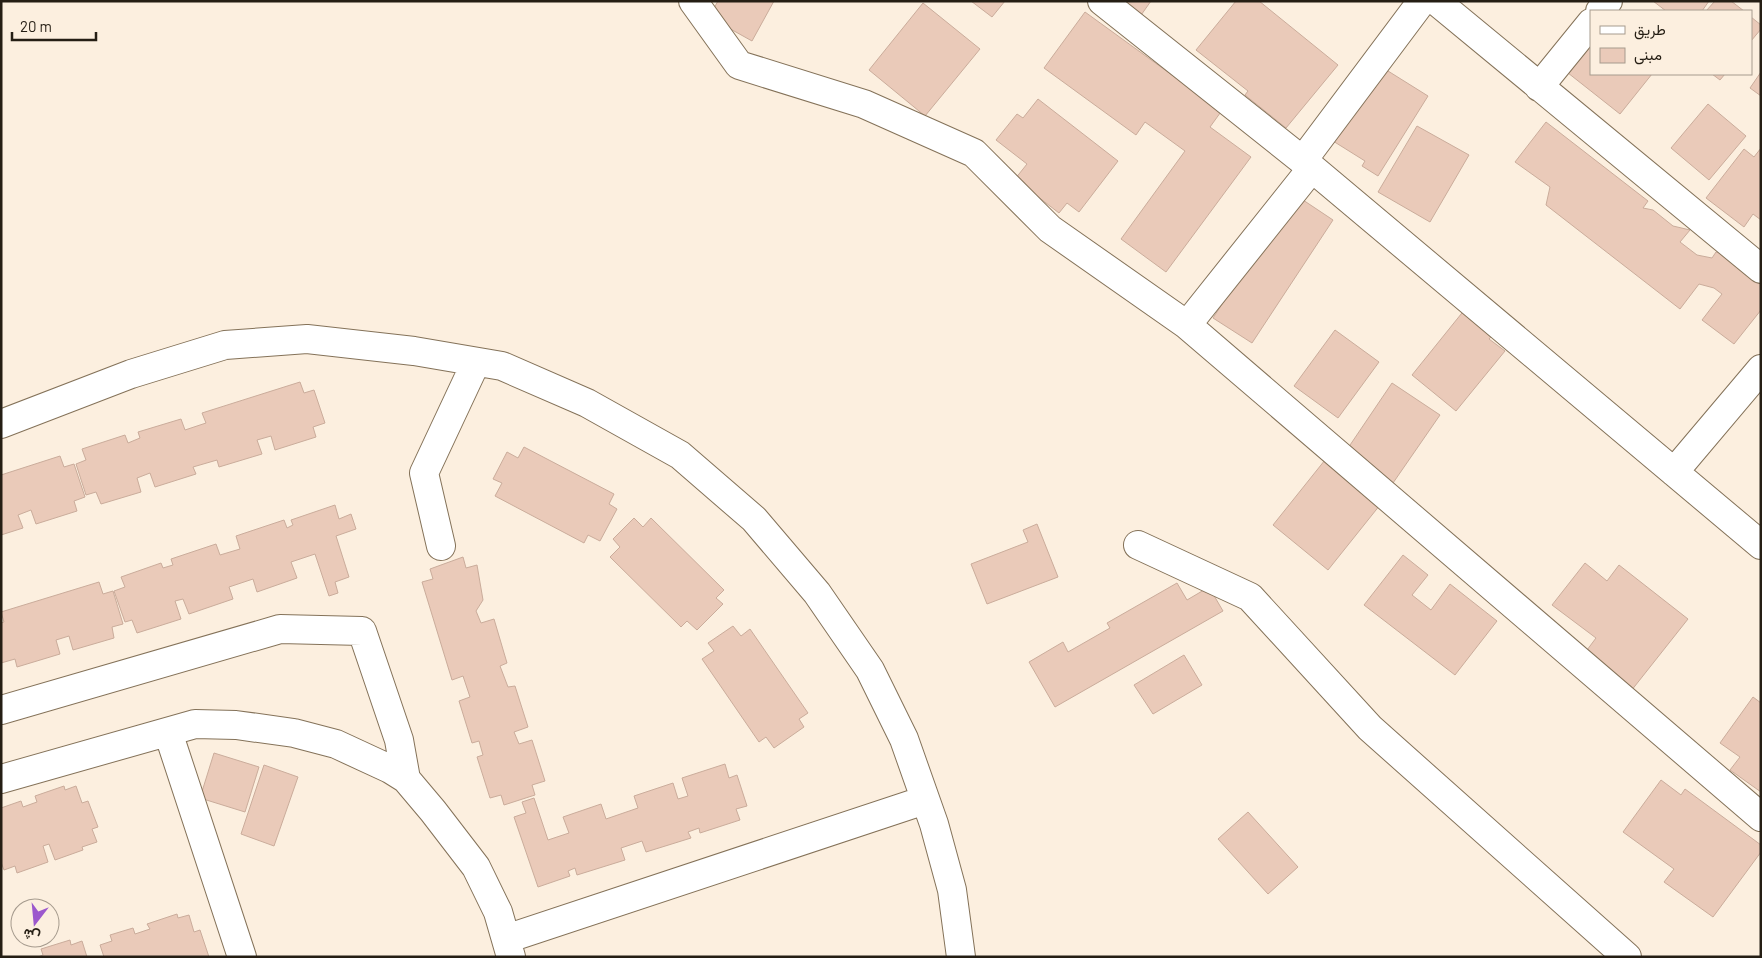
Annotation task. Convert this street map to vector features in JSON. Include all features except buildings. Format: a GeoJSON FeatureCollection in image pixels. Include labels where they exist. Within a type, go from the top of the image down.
{"type":"FeatureCollection","features":[{"type":"Feature","properties":{"kind":"street"},"geometry":{"type":"LineString","coordinates":[[693,1],[739,65],[864,104],[974,153],[1050,229],[1187,324],[1761,817]]}},
{"type":"Feature","properties":{"kind":"street"},"geometry":{"type":"LineString","coordinates":[[1102,1],[1308,164],[1761,545]]}},
{"type":"Feature","properties":{"kind":"street"},"geometry":{"type":"LineString","coordinates":[[1187,324],[1308,164],[1422,1]]}},
{"type":"Feature","properties":{"kind":"street"},"geometry":{"type":"LineString","coordinates":[[1436,1],[1761,269]]}},
{"type":"Feature","properties":{"kind":"street"},"geometry":{"type":"LineString","coordinates":[[1539,87],[1590,24]]}},
{"type":"Feature","properties":{"kind":"street"},"geometry":{"type":"LineString","coordinates":[[1,424],[131,374],[225,345],[307,339],[414,351],[502,366],[587,402],[680,454],[754,519],[817,593],[870,670],[904,739],[934,824],[952,890],[961,957]]}},
{"type":"Feature","properties":{"kind":"street"},"geometry":{"type":"LineString","coordinates":[[441,546],[424,473],[476,362]]}},
{"type":"Feature","properties":{"kind":"street"},"geometry":{"type":"LineString","coordinates":[[1674,472],[1761,369]]}},
{"type":"Feature","properties":{"kind":"street"},"geometry":{"type":"LineString","coordinates":[[1138,545],[1250,597],[1370,728],[1627,957]]}},
{"type":"Feature","properties":{"kind":"street"},"geometry":{"type":"LineString","coordinates":[[1,710],[280,629],[362,631],[399,740],[406,779]]}},
{"type":"Feature","properties":{"kind":"street"},"geometry":{"type":"LineString","coordinates":[[1,779],[195,724],[228,724],[294,733],[336,744],[390,769],[406,779],[433,811],[476,867],[498,912],[508,948],[925,800]]}},
{"type":"Feature","properties":{"kind":"street"},"geometry":{"type":"LineString","coordinates":[[168,732],[242,957]]}}]}
